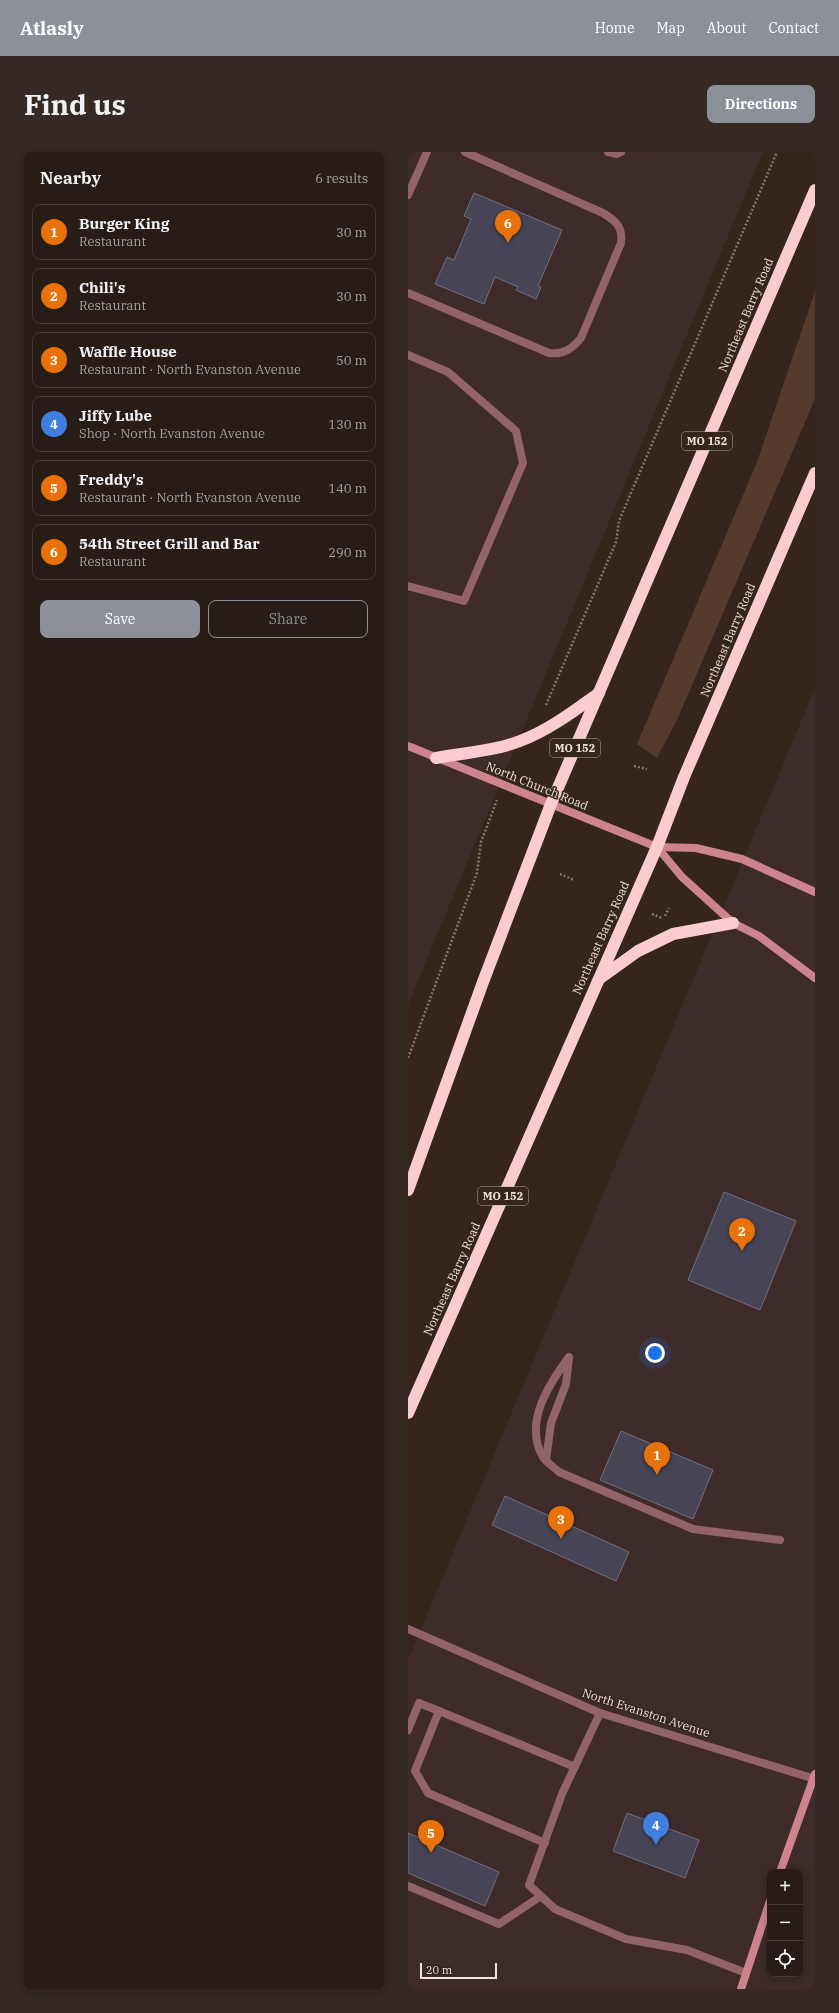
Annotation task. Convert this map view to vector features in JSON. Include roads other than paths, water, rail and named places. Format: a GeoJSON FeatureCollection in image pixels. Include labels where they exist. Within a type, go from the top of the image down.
{"type":"FeatureCollection","features":[{"type":"Feature","properties":{"kind":"highway","name":"Northeast Barry Road"},"geometry":{"type":"LineString","coordinates":[[600,693],[815,190]]}},
{"type":"Feature","properties":{"kind":"highway","name":"Northeast Barry Road"},"geometry":{"type":"LineString","coordinates":[[408,1413],[657,847],[684,777],[815,473]]}},
{"type":"Feature","properties":{"kind":"highway"},"geometry":{"type":"LineString","coordinates":[[436,758],[493,749],[520,741],[549,728],[600,693]]}},
{"type":"Feature","properties":{"kind":"highway","name":"MO 152"},"geometry":{"type":"LineString","coordinates":[[408,1190],[483,982],[551,804],[600,693]]}},
{"type":"Feature","properties":{"kind":"highway"},"geometry":{"type":"LineString","coordinates":[[599,979],[638,951],[673,934],[733,923]]}},
{"type":"Feature","properties":{"kind":"main road","name":"North Church Road"},"geometry":{"type":"LineString","coordinates":[[408,746],[657,847],[696,848],[742,859],[815,892]]}},
{"type":"Feature","properties":{"kind":"main road","name":"North Church Road"},"geometry":{"type":"LineString","coordinates":[[657,847],[682,877],[733,923],[759,936],[815,978]]}},
{"type":"Feature","properties":{"kind":"main road"},"geometry":{"type":"LineString","coordinates":[[781,1869],[815,1777]]}},
{"type":"Feature","properties":{"kind":"main road"},"geometry":{"type":"LineString","coordinates":[[741,1989],[769,1905]]}},
{"type":"Feature","properties":{"kind":"street"},"geometry":{"type":"LineString","coordinates":[[408,195],[427,152]]}},
{"type":"Feature","properties":{"kind":"street"},"geometry":{"type":"LineString","coordinates":[[408,293],[549,353],[557,354],[575,346],[581,338],[620,243],[622,235],[619,226],[603,213],[465,152]]}},
{"type":"Feature","properties":{"kind":"street"},"geometry":{"type":"LineString","coordinates":[[608,152],[617,154],[620,152]]}},
{"type":"Feature","properties":{"kind":"street"},"geometry":{"type":"LineString","coordinates":[[408,355],[448,372],[516,431],[523,463],[464,601],[408,586]]}},
{"type":"Feature","properties":{"kind":"street"},"geometry":{"type":"LineString","coordinates":[[546,1460],[551,1423],[566,1384],[569,1357],[552,1380],[541,1404],[536,1424],[538,1444],[546,1460],[560,1472],[693,1529],[780,1540]]}},
{"type":"Feature","properties":{"kind":"street","name":"North Evanston Avenue"},"geometry":{"type":"LineString","coordinates":[[408,1629],[600,1713],[815,1777]]}},
{"type":"Feature","properties":{"kind":"street"},"geometry":{"type":"LineString","coordinates":[[408,1730],[419,1703],[575,1767]]}},
{"type":"Feature","properties":{"kind":"street"},"geometry":{"type":"LineString","coordinates":[[439,1711],[415,1771],[428,1793],[545,1843]]}},
{"type":"Feature","properties":{"kind":"street"},"geometry":{"type":"LineString","coordinates":[[600,1713],[562,1794],[530,1885],[555,1909],[626,1939],[687,1950],[746,1973]]}},
{"type":"Feature","properties":{"kind":"street"},"geometry":{"type":"LineString","coordinates":[[408,1886],[499,1924],[542,1896]]}},
{"type":"Feature","properties":{"kind":"place","name":"54th Street Grill and Bar"},"geometry":{"type":"Point","coordinates":[508,243]}},
{"type":"Feature","properties":{"kind":"place","name":"Chili's"},"geometry":{"type":"Point","coordinates":[742,1251]}},
{"type":"Feature","properties":{"kind":"place","name":"Burger King"},"geometry":{"type":"Point","coordinates":[657,1475]}},
{"type":"Feature","properties":{"kind":"place","name":"Waffle House"},"geometry":{"type":"Point","coordinates":[561,1539]}},
{"type":"Feature","properties":{"kind":"place","name":"Jiffy Lube"},"geometry":{"type":"Point","coordinates":[656,1845]}},
{"type":"Feature","properties":{"kind":"place","name":"Freddy's"},"geometry":{"type":"Point","coordinates":[431,1853]}}]}
